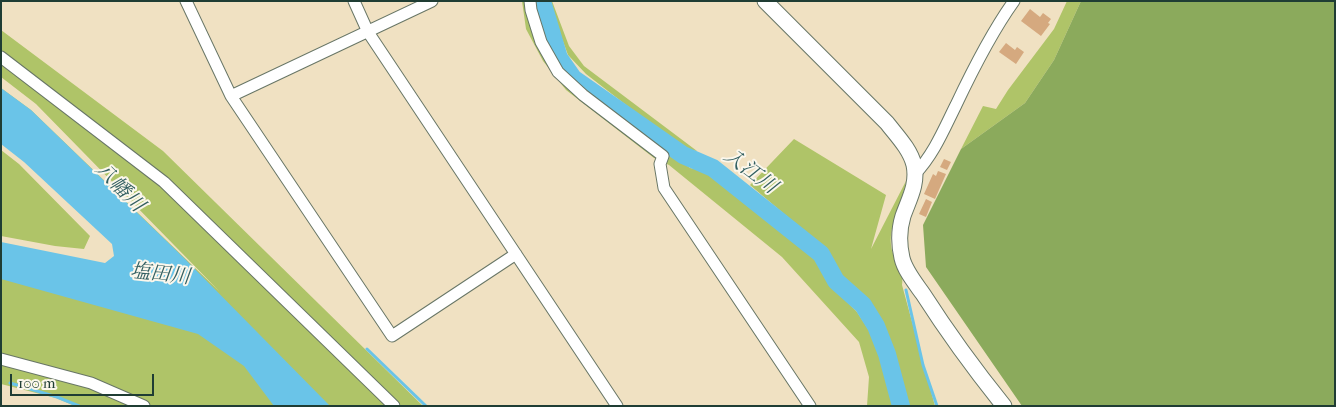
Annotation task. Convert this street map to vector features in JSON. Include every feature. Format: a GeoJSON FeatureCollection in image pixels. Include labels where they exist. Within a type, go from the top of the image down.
{"type":"FeatureCollection","features":[{"type":"Feature","properties":{"kind":"main road"},"geometry":{"type":"LineString","coordinates":[[765,1],[887,123],[904,146],[913,163],[915,174],[911,199],[903,217],[900,234],[902,259],[932,309],[1004,406]]}},
{"type":"Feature","properties":{"kind":"street"},"geometry":{"type":"LineString","coordinates":[[186,1],[232,96],[392,336],[516,254]]}},
{"type":"Feature","properties":{"kind":"street"},"geometry":{"type":"LineString","coordinates":[[354,1],[368,32],[617,406]]}},
{"type":"Feature","properties":{"kind":"street"},"geometry":{"type":"LineString","coordinates":[[232,96],[432,1]]}},
{"type":"Feature","properties":{"kind":"street"},"geometry":{"type":"LineString","coordinates":[[530,1],[541,42],[558,72],[583,96],[663,156],[660,164],[664,188],[810,406]]}},
{"type":"Feature","properties":{"kind":"street"},"geometry":{"type":"LineString","coordinates":[[915,174],[932,152],[976,64],[1003,16],[1014,1]]}},
{"type":"Feature","properties":{"kind":"street"},"geometry":{"type":"LineString","coordinates":[[1,57],[164,182],[394,406]]}},
{"type":"Feature","properties":{"kind":"street"},"geometry":{"type":"LineString","coordinates":[[1,359],[90,383],[144,406]]}},
{"type":"Feature","properties":{"kind":"green space"},"geometry":{"type":"Polygon","coordinates":[[[522,1],[535,1],[556,58],[572,79],[690,168],[715,173],[793,234],[824,264],[829,283],[857,312],[874,338],[895,406],[867,406],[869,377],[859,342],[782,257],[669,165],[654,158],[566,90],[543,61],[526,29],[522,1]]]}},
{"type":"Feature","properties":{"kind":"green space"},"geometry":{"type":"Polygon","coordinates":[[[548,1],[552,1],[569,46],[584,66],[697,151],[683,149],[586,74],[568,55],[548,1]]]}},
{"type":"Feature","properties":{"kind":"green space"},"geometry":{"type":"Polygon","coordinates":[[[1067,1],[1081,1],[1054,60],[1025,103],[961,149],[983,106],[996,109],[1054,29],[1067,1]]]}},
{"type":"Feature","properties":{"kind":"green space"},"geometry":{"type":"Polygon","coordinates":[[[1081,1],[1335,1],[1335,406],[1022,406],[926,267],[923,225],[961,149],[1025,103],[1054,60],[1081,1]]]}},
{"type":"Feature","properties":{"kind":"green space"},"geometry":{"type":"Polygon","coordinates":[[[1,30],[163,151],[423,406],[317,406],[1,88],[31,110],[219,291],[36,104],[1,77],[1,30]]]}},
{"type":"Feature","properties":{"kind":"green space"},"geometry":{"type":"Polygon","coordinates":[[[794,139],[886,195],[871,249],[906,181],[892,228],[891,245],[902,274],[902,285],[935,406],[905,406],[879,316],[850,289],[830,256],[803,230],[750,185],[794,139]]]}},
{"type":"Feature","properties":{"kind":"green space"},"geometry":{"type":"Polygon","coordinates":[[[1,150],[19,164],[90,236],[84,249],[55,246],[1,236],[1,150]]]}},
{"type":"Feature","properties":{"kind":"green space"},"geometry":{"type":"Polygon","coordinates":[[[1,266],[203,311],[296,406],[75,406],[56,398],[1,384],[1,266]]]}},
{"type":"Feature","properties":{"kind":"water","name":"塩田川"},"geometry":{"type":"Polygon","coordinates":[[[1,88],[31,110],[185,259],[330,406],[274,406],[244,366],[198,334],[1,279],[1,242],[105,263],[114,256],[112,244],[24,162],[1,144],[1,88]]]}},
{"type":"Feature","properties":{"kind":"building"},"geometry":{"type":"Polygon","coordinates":[[[1030,9],[1040,17],[1043,13],[1051,19],[1048,23],[1050,24],[1041,36],[1021,21],[1030,9]]]}},
{"type":"Feature","properties":{"kind":"building"},"geometry":{"type":"Polygon","coordinates":[[[1006,43],[1015,50],[1017,47],[1024,52],[1016,64],[999,52],[1006,43]]]}},
{"type":"Feature","properties":{"kind":"building"},"geometry":{"type":"Polygon","coordinates":[[[944,159],[951,162],[947,170],[940,167],[944,159]]]}},
{"type":"Feature","properties":{"kind":"building"},"geometry":{"type":"Polygon","coordinates":[[[938,171],[946,174],[935,199],[924,194],[933,174],[936,176],[938,171]]]}},
{"type":"Feature","properties":{"kind":"building"},"geometry":{"type":"Polygon","coordinates":[[[926,199],[932,202],[926,217],[919,214],[926,199]]]}},
{"type":"Feature","properties":{"kind":"waterway","name":"入江川"},"geometry":{"type":"LineString","coordinates":[[542,1],[559,58],[573,78],[683,155],[713,168],[821,254],[836,281],[863,305],[876,326],[887,354],[901,406]]}},
{"type":"Feature","properties":{"kind":"waterway"},"geometry":{"type":"LineString","coordinates":[[906,290],[923,365],[937,406]]}},
{"type":"Feature","properties":{"kind":"waterway"},"geometry":{"type":"LineString","coordinates":[[367,349],[426,406]]}},
{"type":"Feature","properties":{"kind":"waterway"},"geometry":{"type":"LineString","coordinates":[[10,383],[57,397],[79,406]]}},
{"type":"Feature","properties":{"kind":"water label","name":"八幡川"},"geometry":{"type":"Point","coordinates":[119,188]}}]}
